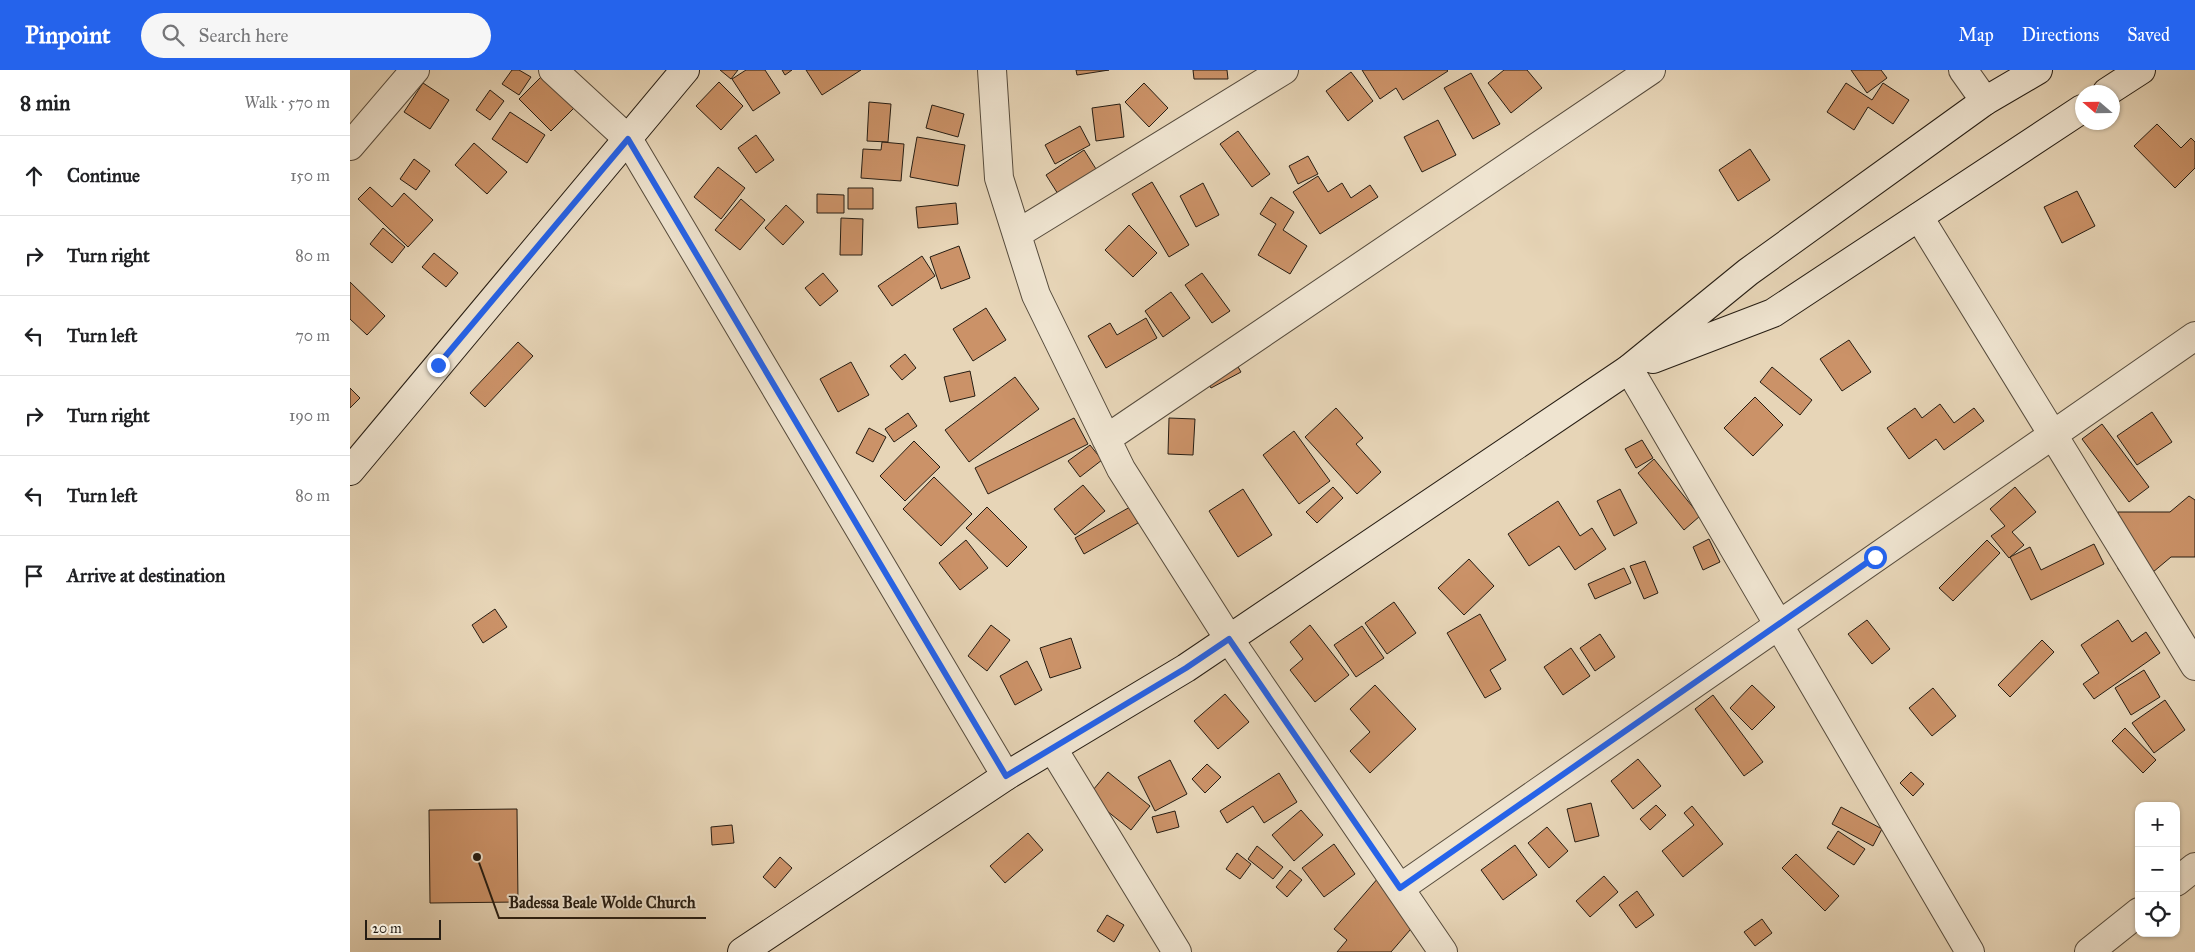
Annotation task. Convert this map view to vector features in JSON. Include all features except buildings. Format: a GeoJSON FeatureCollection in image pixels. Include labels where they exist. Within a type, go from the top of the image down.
{"type":"FeatureCollection","features":[{"type":"Feature","properties":{"kind":"street"},"geometry":{"type":"LineString","coordinates":[[350,146],[415,70]]}},
{"type":"Feature","properties":{"kind":"street"},"geometry":{"type":"LineString","coordinates":[[553,70],[628,139],[1006,776]]}},
{"type":"Feature","properties":{"kind":"street"},"geometry":{"type":"LineString","coordinates":[[350,471],[685,70]]}},
{"type":"Feature","properties":{"kind":"street"},"geometry":{"type":"LineString","coordinates":[[992,70],[999,178],[1036,295],[1121,469],[1229,639],[1443,952]]}},
{"type":"Feature","properties":{"kind":"street"},"geometry":{"type":"LineString","coordinates":[[1017,234],[1284,70]]}},
{"type":"Feature","properties":{"kind":"street"},"geometry":{"type":"LineString","coordinates":[[1106,439],[1651,70]]}},
{"type":"Feature","properties":{"kind":"street"},"geometry":{"type":"LineString","coordinates":[[1963,70],[1985,101]]}},
{"type":"Feature","properties":{"kind":"street"},"geometry":{"type":"LineString","coordinates":[[742,952],[1006,776],[1186,668],[1629,369],[1748,272],[1985,101],[2038,70]]}},
{"type":"Feature","properties":{"kind":"street"},"geometry":{"type":"LineString","coordinates":[[2118,85],[2141,70]]}},
{"type":"Feature","properties":{"kind":"street"},"geometry":{"type":"LineString","coordinates":[[1629,369],[1774,313],[2075,114]]}},
{"type":"Feature","properties":{"kind":"street"},"geometry":{"type":"LineString","coordinates":[[1919,217],[2195,666]]}},
{"type":"Feature","properties":{"kind":"street"},"geometry":{"type":"LineString","coordinates":[[1400,888],[2195,336]]}},
{"type":"Feature","properties":{"kind":"street"},"geometry":{"type":"LineString","coordinates":[[1629,369],[1970,952]]}},
{"type":"Feature","properties":{"kind":"street"},"geometry":{"type":"LineString","coordinates":[[1053,748],[1177,952]]}},
{"type":"Feature","properties":{"kind":"street"},"geometry":{"type":"LineString","coordinates":[[2180,879],[2195,867]]}},
{"type":"Feature","properties":{"kind":"street"},"geometry":{"type":"LineString","coordinates":[[2089,952],[2135,915]]}},
{"type":"Feature","properties":{"kind":"place","name":"Badessa Beale Wolde Church"},"geometry":{"type":"Point","coordinates":[477,857]}},
{"type":"Feature","properties":{"kind":"route"},"geometry":{"type":"LineString","coordinates":[[438,365],[628,139],[1006,776],[1186,668],[1229,639],[1400,888],[1875,557]]}}]}
